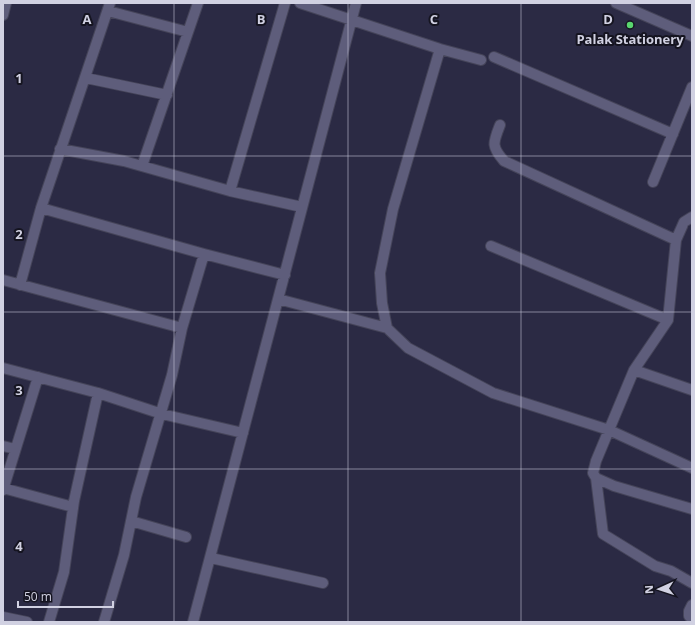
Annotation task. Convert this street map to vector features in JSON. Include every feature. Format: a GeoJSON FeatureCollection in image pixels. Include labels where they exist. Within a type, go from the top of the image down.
{"type":"FeatureCollection","features":[{"type":"Feature","properties":{"kind":"street"},"geometry":{"type":"LineString","coordinates":[[3,15],[6,3]]}},
{"type":"Feature","properties":{"kind":"street"},"geometry":{"type":"LineString","coordinates":[[142,166],[198,3]]}},
{"type":"Feature","properties":{"kind":"street"},"geometry":{"type":"LineString","coordinates":[[230,191],[285,3]]}},
{"type":"Feature","properties":{"kind":"street"},"geometry":{"type":"LineString","coordinates":[[300,3],[440,49],[481,60]]}},
{"type":"Feature","properties":{"kind":"street"},"geometry":{"type":"LineString","coordinates":[[193,622],[356,3]]}},
{"type":"Feature","properties":{"kind":"street"},"geometry":{"type":"LineString","coordinates":[[616,3],[692,36]]}},
{"type":"Feature","properties":{"kind":"street"},"geometry":{"type":"LineString","coordinates":[[20,285],[60,149],[86,78],[109,7],[188,32]]}},
{"type":"Feature","properties":{"kind":"street"},"geometry":{"type":"LineString","coordinates":[[387,328],[382,303],[380,273],[393,209],[440,49]]}},
{"type":"Feature","properties":{"kind":"street"},"geometry":{"type":"LineString","coordinates":[[494,56],[673,134]]}},
{"type":"Feature","properties":{"kind":"street"},"geometry":{"type":"LineString","coordinates":[[86,78],[167,95]]}},
{"type":"Feature","properties":{"kind":"street"},"geometry":{"type":"LineString","coordinates":[[653,182],[692,86]]}},
{"type":"Feature","properties":{"kind":"street"},"geometry":{"type":"LineString","coordinates":[[500,125],[493,143],[496,152],[504,161],[676,240]]}},
{"type":"Feature","properties":{"kind":"street"},"geometry":{"type":"LineString","coordinates":[[60,149],[142,166],[230,191],[302,208]]}},
{"type":"Feature","properties":{"kind":"street"},"geometry":{"type":"LineString","coordinates":[[42,208],[204,254],[285,275]]}},
{"type":"Feature","properties":{"kind":"street"},"geometry":{"type":"LineString","coordinates":[[692,217],[684,222],[676,240],[668,320],[634,370],[596,461],[593,472],[596,478],[603,534],[655,566],[671,571],[692,583]]}},
{"type":"Feature","properties":{"kind":"street"},"geometry":{"type":"LineString","coordinates":[[491,246],[668,320]]}},
{"type":"Feature","properties":{"kind":"street"},"geometry":{"type":"LineString","coordinates":[[104,622],[122,562],[136,497],[162,414],[182,328],[204,254]]}},
{"type":"Feature","properties":{"kind":"street"},"geometry":{"type":"LineString","coordinates":[[3,280],[182,328]]}},
{"type":"Feature","properties":{"kind":"street"},"geometry":{"type":"LineString","coordinates":[[278,299],[387,328],[408,348],[493,393],[609,430],[692,468]]}},
{"type":"Feature","properties":{"kind":"street"},"geometry":{"type":"LineString","coordinates":[[3,368],[98,394],[162,414],[243,433]]}},
{"type":"Feature","properties":{"kind":"street"},"geometry":{"type":"LineString","coordinates":[[634,370],[692,390]]}},
{"type":"Feature","properties":{"kind":"street"},"geometry":{"type":"LineString","coordinates":[[38,377],[3,489],[73,507]]}},
{"type":"Feature","properties":{"kind":"street"},"geometry":{"type":"LineString","coordinates":[[49,622],[64,572],[73,507],[98,394]]}},
{"type":"Feature","properties":{"kind":"street"},"geometry":{"type":"LineString","coordinates":[[3,446],[15,449]]}},
{"type":"Feature","properties":{"kind":"street"},"geometry":{"type":"LineString","coordinates":[[596,478],[614,486],[692,509]]}},
{"type":"Feature","properties":{"kind":"street"},"geometry":{"type":"LineString","coordinates":[[131,520],[186,537]]}},
{"type":"Feature","properties":{"kind":"street"},"geometry":{"type":"LineString","coordinates":[[211,558],[323,583]]}},
{"type":"Feature","properties":{"kind":"street"},"geometry":{"type":"LineString","coordinates":[[692,605],[689,611],[689,616],[692,619]]}},
{"type":"Feature","properties":{"kind":"street"},"geometry":{"type":"LineString","coordinates":[[3,617],[27,622]]}},
{"type":"Feature","properties":{"kind":"place","name":"Palak Stationery"},"geometry":{"type":"Point","coordinates":[630,25]}}]}
